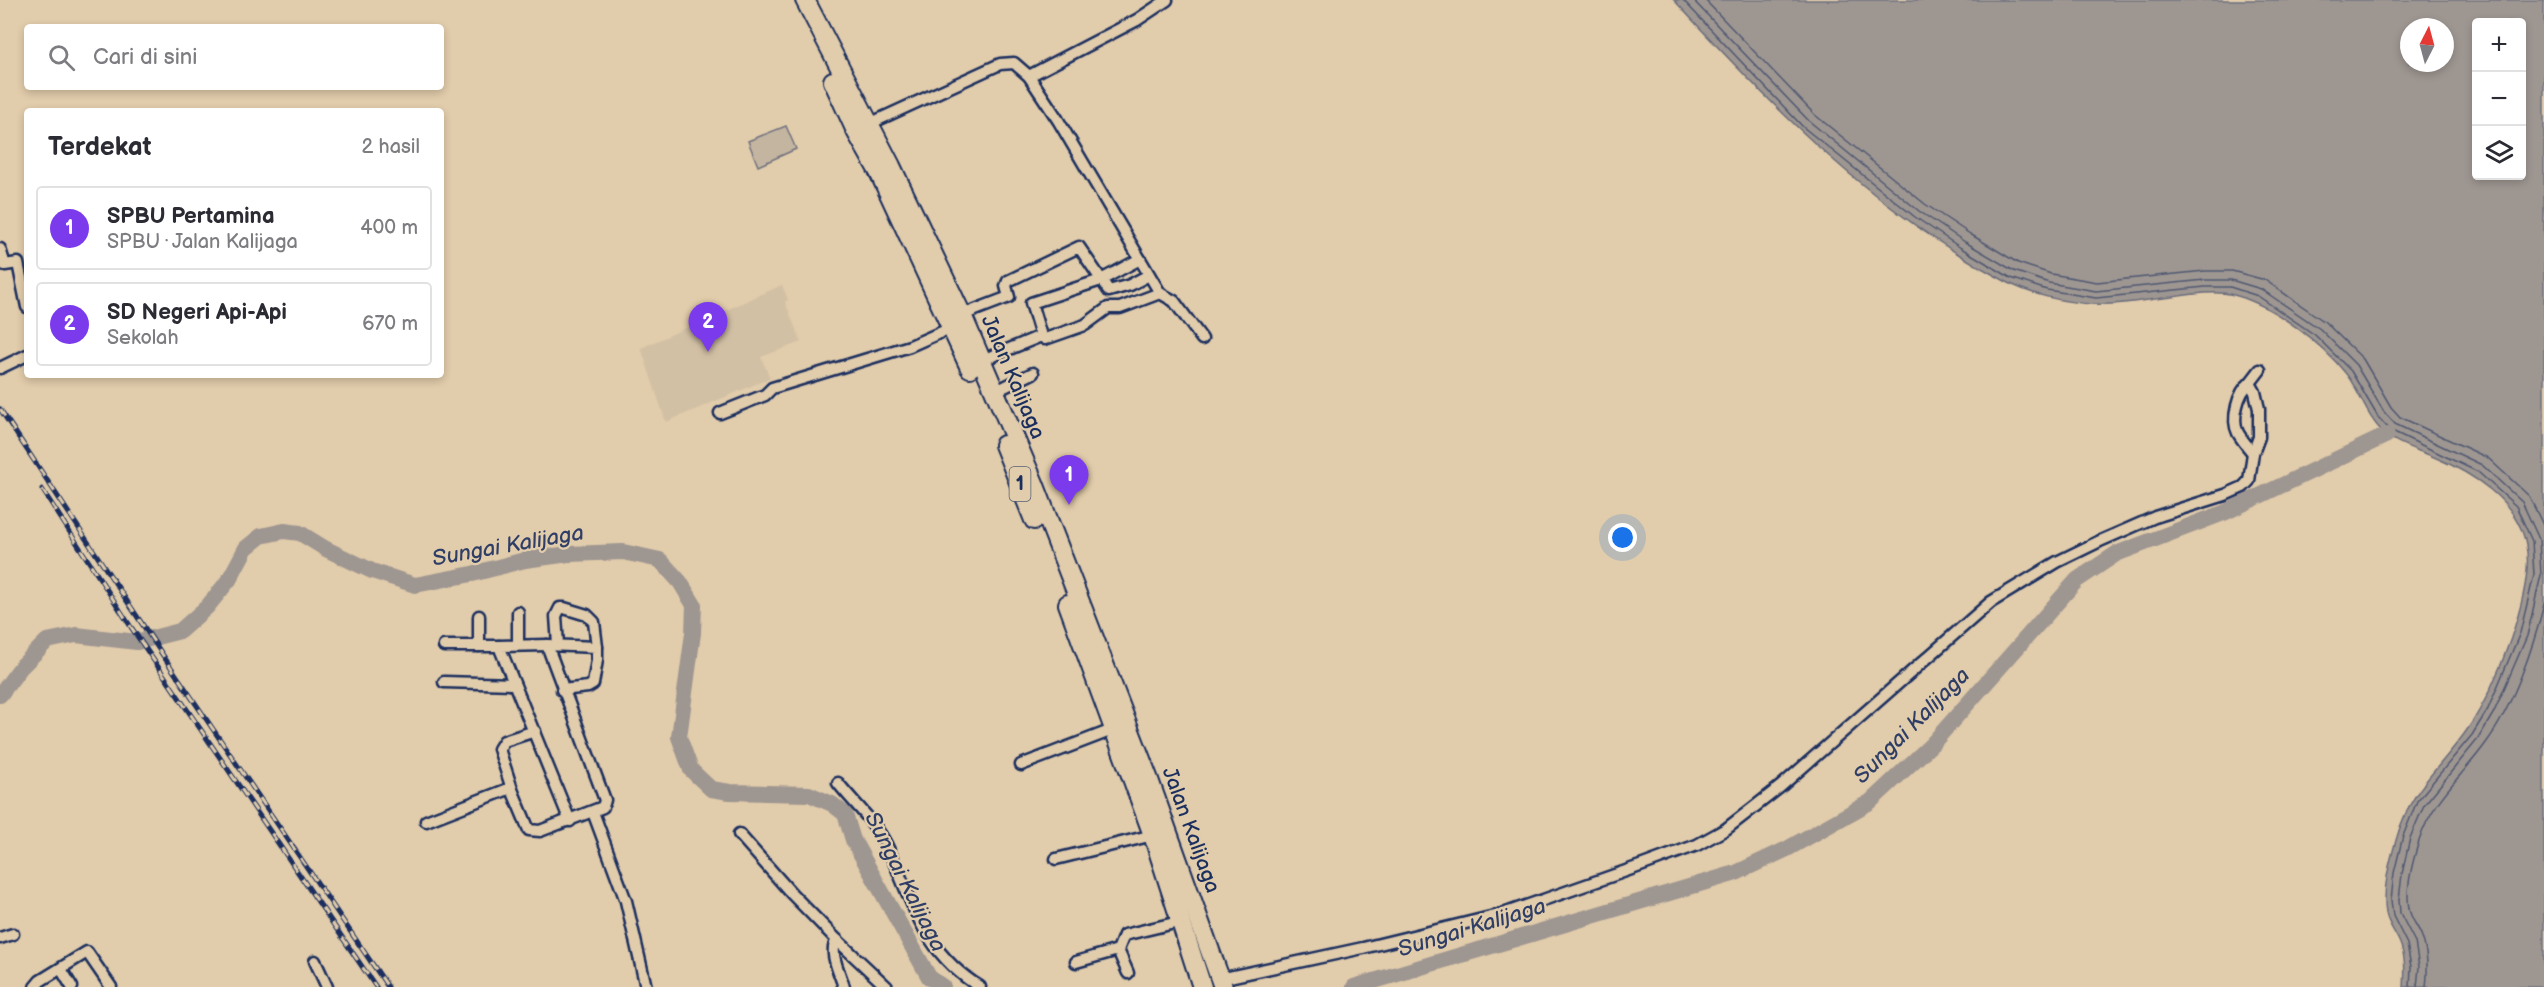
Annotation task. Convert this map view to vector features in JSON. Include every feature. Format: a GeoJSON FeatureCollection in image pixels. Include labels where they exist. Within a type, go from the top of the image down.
{"type":"FeatureCollection","features":[{"type":"Feature","properties":{"kind":"highway","name":"Jalan Kalijaga"},"geometry":{"type":"LineString","coordinates":[[791,0],[856,131],[980,360],[1034,483],[1046,520],[1108,672],[1222,983]]}},
{"type":"Feature","properties":{"kind":"highway","name":"Jalan Kalijaga"},"geometry":{"type":"LineString","coordinates":[[805,0],[869,124],[957,321],[1115,729],[1153,835],[1202,987]]}},
{"type":"Feature","properties":{"kind":"street"},"geometry":{"type":"LineString","coordinates":[[1029,76],[1137,20],[1167,0]]}},
{"type":"Feature","properties":{"kind":"street"},"geometry":{"type":"LineString","coordinates":[[869,124],[1000,64],[1014,63],[1029,76],[1160,292],[1174,302],[1202,339]]}},
{"type":"Feature","properties":{"kind":"street"},"geometry":{"type":"LineString","coordinates":[[720,412],[765,395],[772,388],[910,346],[1010,297],[1006,286],[1008,281],[1079,247],[1111,291],[1130,285],[1149,275]]}},
{"type":"Feature","properties":{"kind":"street"},"geometry":{"type":"LineString","coordinates":[[0,249],[5,266],[18,263],[24,292]]}},
{"type":"Feature","properties":{"kind":"street"},"geometry":{"type":"LineString","coordinates":[[1140,260],[1101,280],[1031,303],[1041,336],[1049,339],[1084,325],[1108,308],[1120,308],[1160,292]]}},
{"type":"Feature","properties":{"kind":"street"},"geometry":{"type":"LineString","coordinates":[[980,360],[1041,336]]}},
{"type":"Feature","properties":{"kind":"street"},"geometry":{"type":"LineString","coordinates":[[0,368],[24,356]]}},
{"type":"Feature","properties":{"kind":"street"},"geometry":{"type":"LineString","coordinates":[[2253,453],[2238,434],[2236,426],[2239,397],[2243,388],[2260,370]]}},
{"type":"Feature","properties":{"kind":"street"},"geometry":{"type":"LineString","coordinates":[[994,392],[1033,373]]}},
{"type":"Feature","properties":{"kind":"street"},"geometry":{"type":"LineString","coordinates":[[1222,983],[1503,914],[1573,891],[1697,844],[1726,829],[1755,808],[1991,602],[2057,562],[2100,541],[2155,517],[2225,495],[2242,487],[2249,481],[2253,453],[2259,437],[2259,409],[2250,383]]}},
{"type":"Feature","properties":{"kind":"street"},"geometry":{"type":"LineString","coordinates":[[535,731],[504,741],[499,753],[511,788],[531,831],[538,832],[603,807],[605,800],[562,690],[553,645],[556,616],[560,608],[564,608],[587,615],[594,622],[597,660],[593,684],[588,687],[562,690]]}},
{"type":"Feature","properties":{"kind":"street"},"geometry":{"type":"LineString","coordinates":[[518,612],[518,645]]}},
{"type":"Feature","properties":{"kind":"street"},"geometry":{"type":"LineString","coordinates":[[479,616],[479,646]]}},
{"type":"Feature","properties":{"kind":"street"},"geometry":{"type":"LineString","coordinates":[[444,646],[597,647]]}},
{"type":"Feature","properties":{"kind":"street"},"geometry":{"type":"LineString","coordinates":[[499,646],[570,820]]}},
{"type":"Feature","properties":{"kind":"street"},"geometry":{"type":"LineString","coordinates":[[444,682],[514,684]]}},
{"type":"Feature","properties":{"kind":"street"},"geometry":{"type":"LineString","coordinates":[[1021,765],[1115,729]]}},
{"type":"Feature","properties":{"kind":"street"},"geometry":{"type":"LineString","coordinates":[[838,783],[885,844],[919,922],[927,935],[961,972],[980,987]]}},
{"type":"Feature","properties":{"kind":"street"},"geometry":{"type":"LineString","coordinates":[[426,821],[511,788]]}},
{"type":"Feature","properties":{"kind":"street"},"geometry":{"type":"LineString","coordinates":[[593,812],[626,901],[645,987]]}},
{"type":"Feature","properties":{"kind":"street"},"geometry":{"type":"LineString","coordinates":[[739,834],[837,940],[887,987]]}},
{"type":"Feature","properties":{"kind":"street"},"geometry":{"type":"LineString","coordinates":[[1056,859],[1153,835]]}},
{"type":"Feature","properties":{"kind":"street"},"geometry":{"type":"LineString","coordinates":[[1128,973],[1118,950],[1124,935],[1182,921]]}},
{"type":"Feature","properties":{"kind":"street"},"geometry":{"type":"LineString","coordinates":[[0,938],[13,934]]}},
{"type":"Feature","properties":{"kind":"street"},"geometry":{"type":"LineString","coordinates":[[837,940],[833,952],[844,987]]}},
{"type":"Feature","properties":{"kind":"street"},"geometry":{"type":"LineString","coordinates":[[1076,962],[1118,950]]}},
{"type":"Feature","properties":{"kind":"street"},"geometry":{"type":"LineString","coordinates":[[35,987],[40,981],[87,952],[111,987]]}},
{"type":"Feature","properties":{"kind":"street"},"geometry":{"type":"LineString","coordinates":[[315,961],[327,987]]}},
{"type":"Feature","properties":{"kind":"street"},"geometry":{"type":"LineString","coordinates":[[61,969],[72,987]]}},
{"type":"Feature","properties":{"kind":"shaded area"},"geometry":{"type":"Polygon","coordinates":[[[786,126],[796,149],[758,166],[748,141],[786,126]]]}},
{"type":"Feature","properties":{"kind":"shaded area"},"geometry":{"type":"Polygon","coordinates":[[[782,285],[788,300],[785,302],[801,342],[761,357],[770,378],[666,422],[641,348],[782,285]]]}},
{"type":"Feature","properties":{"kind":"water"},"geometry":{"type":"Polygon","coordinates":[[[1674,0],[2544,0],[2544,987],[2404,987],[2403,952],[2388,921],[2385,904],[2389,865],[2410,804],[2459,741],[2479,710],[2501,665],[2519,613],[2525,587],[2526,545],[2514,515],[2503,502],[2491,490],[2463,471],[2385,434],[2373,421],[2352,382],[2337,363],[2296,327],[2265,307],[2234,295],[2211,293],[2095,304],[2049,297],[2015,286],[1958,254],[1869,190],[1787,118],[1674,0]]]}},
{"type":"Feature","properties":{"kind":"waterway","name":"Sungai Kalijaga"},"geometry":{"type":"LineString","coordinates":[[1354,987],[1736,873],[1787,849],[1870,802],[1932,744],[2077,580],[2116,554],[2226,512],[2387,435]]}},
{"type":"Feature","properties":{"kind":"waterway","name":"Sungai Kalijaga"},"geometry":{"type":"LineString","coordinates":[[0,695],[21,667],[47,641],[76,635],[137,642],[180,631],[207,607],[229,580],[246,548],[261,536],[284,531],[300,533],[326,549],[372,571],[415,585],[472,574],[525,560],[569,554],[623,552],[660,560],[680,582],[694,605],[693,633],[679,737],[691,770],[711,789],[730,792],[809,794],[832,804],[845,814],[853,840],[929,977],[943,987]]}},
{"type":"Feature","properties":{"kind":"railway"},"geometry":{"type":"LineString","coordinates":[[0,409],[162,654],[388,987]]}},
{"type":"Feature","properties":{"kind":"railway"},"geometry":{"type":"LineString","coordinates":[[42,489],[131,627],[376,987]]}},
{"type":"Feature","properties":{"kind":"place","name":"SD Negeri Api-Api"},"geometry":{"type":"Point","coordinates":[708,352]}},
{"type":"Feature","properties":{"kind":"place","name":"SPBU Pertamina"},"geometry":{"type":"Point","coordinates":[1069,505]}}]}
